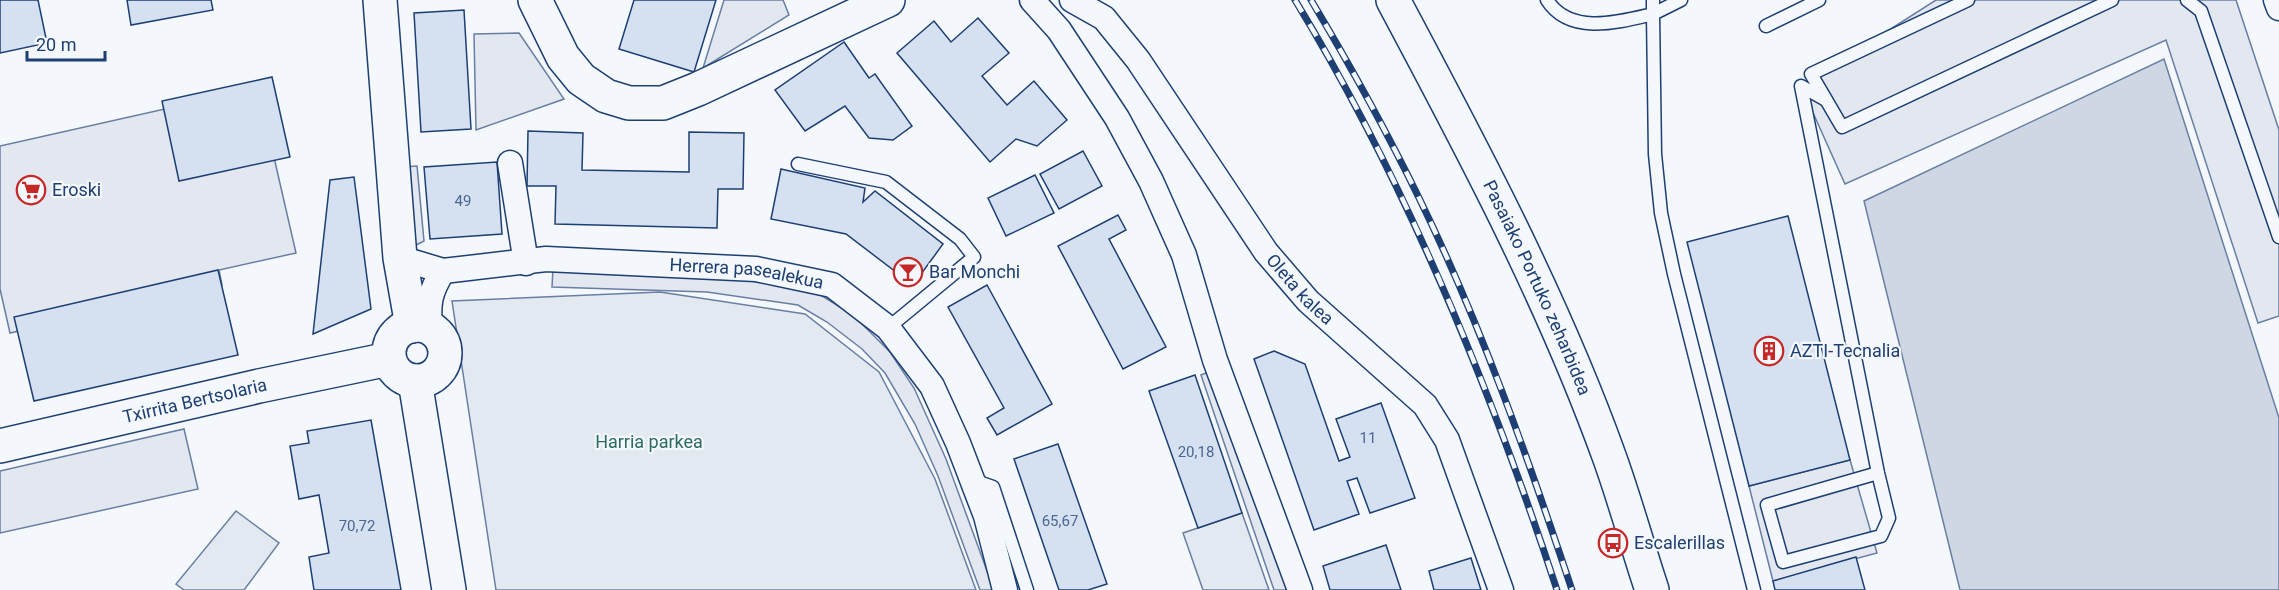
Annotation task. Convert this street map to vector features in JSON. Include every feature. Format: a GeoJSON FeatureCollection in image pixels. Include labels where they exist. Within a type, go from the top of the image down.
{"type":"FeatureCollection","features":[{"type":"Feature","properties":{"kind":"street"},"geometry":{"type":"LineString","coordinates":[[380,0],[400,258],[421,327]]}},
{"type":"Feature","properties":{"kind":"street"},"geometry":{"type":"LineString","coordinates":[[543,4],[563,57],[581,79],[606,96],[629,103],[663,103],[698,89],[888,0]]}},
{"type":"Feature","properties":{"kind":"street"},"geometry":{"type":"LineString","coordinates":[[1032,0],[1059,30],[1117,118],[1156,192],[1184,255],[1215,360],[1299,590]]}},
{"type":"Feature","properties":{"kind":"street","name":"Oleta kalea"},"geometry":{"type":"LineString","coordinates":[[1072,0],[1104,18],[1138,60],[1273,261],[1308,301],[1425,405],[1446,440],[1501,590]]}},
{"type":"Feature","properties":{"kind":"street","name":"Pasaiako Portuko zeharbidea"},"geometry":{"type":"LineString","coordinates":[[1393,0],[1497,201],[1555,323],[1610,457],[1652,590]]}},
{"type":"Feature","properties":{"kind":"street"},"geometry":{"type":"LineString","coordinates":[[2276,0],[2279,8]]}},
{"type":"Feature","properties":{"kind":"street"},"geometry":{"type":"LineString","coordinates":[[510,163],[526,263]]}},
{"type":"Feature","properties":{"kind":"street"},"geometry":{"type":"LineString","coordinates":[[400,258],[443,271],[432,289],[421,327]]}},
{"type":"Feature","properties":{"kind":"street","name":"Herrera pasealekua"},"geometry":{"type":"LineString","coordinates":[[443,271],[546,259],[756,269],[832,285],[888,328],[932,386],[958,443],[986,516],[1005,590]]}},
{"type":"Feature","properties":{"kind":"street"},"geometry":{"type":"LineString","coordinates":[[421,327],[437,334],[445,352],[440,370],[424,380],[415,381],[398,374],[389,359],[391,341],[403,328],[421,327]]}},
{"type":"Feature","properties":{"kind":"street","name":"Txirrita Bertsolaria"},"geometry":{"type":"LineString","coordinates":[[0,446],[260,386],[389,359]]}},
{"type":"Feature","properties":{"kind":"street"},"geometry":{"type":"LineString","coordinates":[[415,381],[449,590]]}},
{"type":"Feature","properties":{"kind":"lane"},"geometry":{"type":"LineString","coordinates":[[1547,0],[1552,8],[1577,22],[1609,24],[1653,14],[1681,0]]}},
{"type":"Feature","properties":{"kind":"lane"},"geometry":{"type":"LineString","coordinates":[[1653,0],[1655,154],[1661,213],[1674,274],[1754,590]]}},
{"type":"Feature","properties":{"kind":"lane"},"geometry":{"type":"LineString","coordinates":[[1766,26],[1819,0]]}},
{"type":"Feature","properties":{"kind":"lane"},"geometry":{"type":"LineString","coordinates":[[1968,0],[1811,74],[1842,127],[2112,0]]}},
{"type":"Feature","properties":{"kind":"lane"},"geometry":{"type":"LineString","coordinates":[[2187,0],[2201,11],[2279,237]]}},
{"type":"Feature","properties":{"kind":"lane"},"geometry":{"type":"LineString","coordinates":[[1826,100],[1801,86],[1889,519],[1881,536],[1783,562],[1767,505],[1878,473]]}},
{"type":"Feature","properties":{"kind":"lane"},"geometry":{"type":"LineString","coordinates":[[798,164],[886,182],[960,239],[974,257],[888,328]]}},
{"type":"Feature","properties":{"kind":"lane"},"geometry":{"type":"LineString","coordinates":[[972,479],[993,487],[1027,590]]}},
{"type":"Feature","properties":{"kind":"green space","name":"Harria parkea"},"geometry":{"type":"Polygon","coordinates":[[[660,292],[805,314],[879,372],[935,479],[976,590],[496,590],[452,301],[660,292]]]}},
{"type":"Feature","properties":{"kind":"green space"},"geometry":{"type":"Polygon","coordinates":[[[236,511],[279,543],[244,590],[184,590],[176,584],[236,511]]]}},
{"type":"Feature","properties":{"kind":"green space"},"geometry":{"type":"Polygon","coordinates":[[[1242,513],[1269,590],[1203,590],[1183,533],[1242,513]]]}},
{"type":"Feature","properties":{"kind":"shaded area"},"geometry":{"type":"Polygon","coordinates":[[[724,0],[783,0],[789,15],[703,68],[724,0]]]}},
{"type":"Feature","properties":{"kind":"shaded area"},"geometry":{"type":"Polygon","coordinates":[[[1936,0],[2236,0],[2279,130],[2279,316],[2258,323],[2166,40],[1845,184],[1801,86],[1936,0]]]}},
{"type":"Feature","properties":{"kind":"shaded area"},"geometry":{"type":"Polygon","coordinates":[[[519,33],[564,99],[476,130],[474,34],[519,33]]]}},
{"type":"Feature","properties":{"kind":"shaded area"},"geometry":{"type":"Polygon","coordinates":[[[2164,59],[2279,418],[2279,590],[1960,590],[1864,201],[2164,59]]]}},
{"type":"Feature","properties":{"kind":"shaded area"},"geometry":{"type":"Polygon","coordinates":[[[258,88],[296,253],[219,270],[222,285],[10,333],[0,289],[0,146],[258,88]]]}},
{"type":"Feature","properties":{"kind":"shaded area"},"geometry":{"type":"Polygon","coordinates":[[[417,166],[424,241],[412,247],[404,167],[417,166]]]}},
{"type":"Feature","properties":{"kind":"shaded area"},"geometry":{"type":"Polygon","coordinates":[[[553,268],[710,276],[773,284],[819,294],[853,315],[890,352],[914,388],[946,459],[994,590],[980,590],[938,476],[915,424],[885,373],[862,349],[827,322],[798,305],[707,292],[552,287],[553,268]]]}},
{"type":"Feature","properties":{"kind":"shaded area"},"geometry":{"type":"Polygon","coordinates":[[[1214,370],[1293,590],[1274,590],[1201,375],[1214,370]]]}},
{"type":"Feature","properties":{"kind":"shaded area"},"geometry":{"type":"Polygon","coordinates":[[[184,429],[198,489],[0,533],[0,471],[184,429]]]}},
{"type":"Feature","properties":{"kind":"shaded area"},"geometry":{"type":"Polygon","coordinates":[[[1850,460],[1877,553],[1773,581],[1749,486],[1850,460]]]}},
{"type":"Feature","properties":{"kind":"building"},"geometry":{"type":"Polygon","coordinates":[[[0,0],[38,0],[47,43],[0,53],[0,0]]]}},
{"type":"Feature","properties":{"kind":"building"},"geometry":{"type":"Polygon","coordinates":[[[127,0],[211,0],[213,10],[131,25],[127,0]]]}},
{"type":"Feature","properties":{"kind":"building"},"geometry":{"type":"Polygon","coordinates":[[[634,0],[716,0],[694,72],[619,49],[634,0]]]}},
{"type":"Feature","properties":{"kind":"building"},"geometry":{"type":"Polygon","coordinates":[[[464,10],[471,129],[421,132],[414,13],[464,10]]]}},
{"type":"Feature","properties":{"kind":"building"},"geometry":{"type":"Polygon","coordinates":[[[978,18],[1009,53],[982,76],[1007,105],[1034,81],[1067,120],[1037,146],[1016,139],[990,162],[897,53],[934,21],[951,42],[978,18]]]}},
{"type":"Feature","properties":{"kind":"building"},"geometry":{"type":"Polygon","coordinates":[[[844,42],[869,78],[875,74],[912,126],[893,140],[869,138],[845,106],[805,131],[775,90],[844,42]]]}},
{"type":"Feature","properties":{"kind":"building"},"geometry":{"type":"Polygon","coordinates":[[[272,77],[290,157],[179,181],[162,101],[272,77]]]}},
{"type":"Feature","properties":{"kind":"building"},"geometry":{"type":"Polygon","coordinates":[[[528,131],[583,133],[582,170],[689,172],[689,132],[744,133],[743,189],[718,189],[717,228],[555,224],[556,186],[527,186],[528,131]]]}},
{"type":"Feature","properties":{"kind":"building"},"geometry":{"type":"Polygon","coordinates":[[[1083,151],[1102,186],[1059,209],[1040,174],[1083,151]]]}},
{"type":"Feature","properties":{"kind":"building"},"geometry":{"type":"Polygon","coordinates":[[[497,162],[502,234],[430,239],[424,167],[497,162]]]}},
{"type":"Feature","properties":{"kind":"building"},"geometry":{"type":"Polygon","coordinates":[[[781,169],[865,188],[863,202],[875,191],[943,244],[913,285],[846,234],[771,219],[781,169]]]}},
{"type":"Feature","properties":{"kind":"building"},"geometry":{"type":"Polygon","coordinates":[[[1035,175],[1054,213],[1006,236],[988,198],[1035,175]]]}},
{"type":"Feature","properties":{"kind":"building"},"geometry":{"type":"Polygon","coordinates":[[[354,177],[371,309],[313,334],[330,180],[354,177]]]}},
{"type":"Feature","properties":{"kind":"building"},"geometry":{"type":"Polygon","coordinates":[[[1118,215],[1126,230],[1109,239],[1166,347],[1123,369],[1058,246],[1118,215]]]}},
{"type":"Feature","properties":{"kind":"building","name":"AZTI-Tecnalia"},"geometry":{"type":"Polygon","coordinates":[[[1788,216],[1850,460],[1749,486],[1687,242],[1788,216]]]}},
{"type":"Feature","properties":{"kind":"building"},"geometry":{"type":"Polygon","coordinates":[[[218,270],[238,355],[34,401],[14,317],[218,270]]]}},
{"type":"Feature","properties":{"kind":"building"},"geometry":{"type":"Polygon","coordinates":[[[987,285],[1052,404],[997,435],[987,418],[1004,408],[948,307],[987,285]]]}},
{"type":"Feature","properties":{"kind":"building"},"geometry":{"type":"Polygon","coordinates":[[[1274,351],[1305,364],[1339,461],[1350,457],[1336,419],[1381,403],[1415,498],[1370,513],[1357,478],[1347,481],[1359,514],[1314,530],[1254,359],[1274,351]]]}},
{"type":"Feature","properties":{"kind":"building"},"geometry":{"type":"Polygon","coordinates":[[[1195,375],[1242,513],[1198,528],[1149,391],[1195,375]]]}},
{"type":"Feature","properties":{"kind":"building"},"geometry":{"type":"Polygon","coordinates":[[[371,420],[401,590],[314,590],[309,557],[329,553],[319,495],[299,499],[290,446],[309,443],[307,431],[371,420]]]}},
{"type":"Feature","properties":{"kind":"building"},"geometry":{"type":"Polygon","coordinates":[[[1058,444],[1107,584],[1088,590],[1059,590],[1014,459],[1058,444]]]}},
{"type":"Feature","properties":{"kind":"building"},"geometry":{"type":"Polygon","coordinates":[[[1386,545],[1401,590],[1330,590],[1323,566],[1386,545]]]}},
{"type":"Feature","properties":{"kind":"building"},"geometry":{"type":"Polygon","coordinates":[[[1856,557],[1865,590],[1775,590],[1773,581],[1856,557]]]}},
{"type":"Feature","properties":{"kind":"building"},"geometry":{"type":"Polygon","coordinates":[[[1471,558],[1481,590],[1434,590],[1429,571],[1471,558]]]}},
{"type":"Feature","properties":{"kind":"railway"},"geometry":{"type":"LineString","coordinates":[[1295,0],[1374,141],[1443,288],[1504,438],[1557,590]]}},
{"type":"Feature","properties":{"kind":"railway"},"geometry":{"type":"LineString","coordinates":[[1311,0],[1381,124],[1442,247],[1502,392],[1572,590]]}},
{"type":"Feature","properties":{"kind":"place","name":"Eroski"},"geometry":{"type":"Point","coordinates":[31,190]}},
{"type":"Feature","properties":{"kind":"place","name":"Bar Monchi"},"geometry":{"type":"Point","coordinates":[908,272]}},
{"type":"Feature","properties":{"kind":"place","name":"AZTI-Tecnalia"},"geometry":{"type":"Point","coordinates":[1769,351]}},
{"type":"Feature","properties":{"kind":"place","name":"Escalerillas"},"geometry":{"type":"Point","coordinates":[1613,543]}}]}
